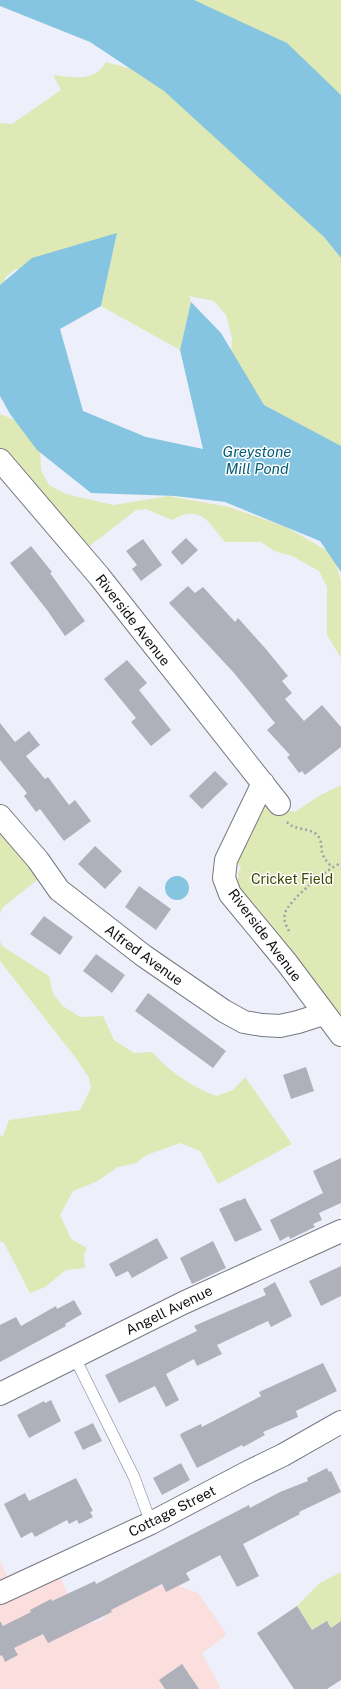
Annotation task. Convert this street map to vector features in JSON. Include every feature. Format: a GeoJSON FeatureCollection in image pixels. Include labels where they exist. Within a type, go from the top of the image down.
{"type":"FeatureCollection","features":[{"type":"Feature","properties":{"kind":"street","name":"Riverside Avenue"},"geometry":{"type":"LineString","coordinates":[[0,460],[99,576],[279,804]]}},
{"type":"Feature","properties":{"kind":"street","name":"Riverside Avenue"},"geometry":{"type":"LineString","coordinates":[[263,783],[226,860],[224,878],[230,894],[287,963],[323,1014],[341,1035]]}},
{"type":"Feature","properties":{"kind":"street","name":"Alfred Avenue"},"geometry":{"type":"LineString","coordinates":[[0,816],[38,860],[60,890],[137,951],[224,1011],[244,1022],[280,1026],[323,1014]]}},
{"type":"Feature","properties":{"kind":"street","name":"Angell Avenue"},"geometry":{"type":"LineString","coordinates":[[0,1394],[183,1303],[341,1231]]}},
{"type":"Feature","properties":{"kind":"street","name":"Cottage Street"},"geometry":{"type":"LineString","coordinates":[[0,1593],[150,1523],[283,1455],[341,1422]]}},
{"type":"Feature","properties":{"kind":"lane"},"geometry":{"type":"LineString","coordinates":[[74,1356],[134,1477],[150,1523]]}},
{"type":"Feature","properties":{"kind":"path"},"geometry":{"type":"LineString","coordinates":[[279,804],[284,818],[290,825],[309,831],[318,836],[322,846],[323,856],[332,867]]}},
{"type":"Feature","properties":{"kind":"path"},"geometry":{"type":"LineString","coordinates":[[293,937],[285,925],[284,914],[292,902],[332,867],[341,863]]}},
{"type":"Feature","properties":{"kind":"shaded area"},"geometry":{"type":"Polygon","coordinates":[[[0,1561],[12,1586],[57,1568],[75,1612],[87,1624],[102,1620],[110,1611],[140,1592],[171,1583],[198,1593],[226,1633],[225,1636],[202,1653],[221,1689],[0,1689],[0,1561]]]}},
{"type":"Feature","properties":{"kind":"green space"},"geometry":{"type":"Polygon","coordinates":[[[159,0],[341,0],[341,116],[159,0]]]}},
{"type":"Feature","properties":{"kind":"green space"},"geometry":{"type":"Polygon","coordinates":[[[106,62],[145,73],[197,100],[341,256],[341,457],[292,446],[229,380],[232,338],[226,315],[214,301],[189,296],[191,302],[180,350],[101,306],[117,234],[51,272],[15,269],[5,278],[0,302],[0,123],[12,124],[61,90],[53,75],[75,77],[89,76],[101,69],[106,62]]]}},
{"type":"Feature","properties":{"kind":"green space"},"geometry":{"type":"Polygon","coordinates":[[[0,414],[32,427],[40,446],[41,470],[49,485],[66,494],[113,505],[169,496],[229,507],[286,527],[333,554],[341,581],[341,658],[327,635],[327,587],[319,571],[292,556],[274,551],[261,542],[225,542],[203,517],[197,514],[182,515],[172,520],[146,509],[136,510],[78,555],[0,469],[0,414]]]}},
{"type":"Feature","properties":{"kind":"green space","name":"Cricket Field"},"geometry":{"type":"Polygon","coordinates":[[[341,785],[341,1019],[322,990],[237,889],[238,875],[241,866],[224,859],[262,803],[279,809],[295,812],[319,796],[341,785]]]}},
{"type":"Feature","properties":{"kind":"green space"},"geometry":{"type":"Polygon","coordinates":[[[5,831],[41,877],[3,907],[0,914],[0,833],[5,831]]]}},
{"type":"Feature","properties":{"kind":"green space"},"geometry":{"type":"Polygon","coordinates":[[[0,941],[2,946],[49,976],[53,994],[63,1006],[80,1017],[103,1016],[114,1040],[134,1053],[152,1052],[181,1078],[216,1096],[233,1090],[245,1077],[292,1144],[218,1184],[200,1151],[180,1143],[147,1155],[136,1163],[118,1167],[96,1182],[73,1191],[60,1215],[71,1239],[87,1248],[84,1255],[85,1268],[66,1270],[45,1287],[30,1293],[4,1243],[0,1241],[0,1135],[3,1136],[9,1120],[80,1110],[91,1088],[89,1078],[75,1057],[0,961],[0,941]]]}},
{"type":"Feature","properties":{"kind":"green space"},"geometry":{"type":"Polygon","coordinates":[[[341,1572],[341,1621],[331,1628],[327,1622],[312,1630],[297,1606],[320,1583],[341,1572]]]}},
{"type":"Feature","properties":{"kind":"water"},"geometry":{"type":"Polygon","coordinates":[[[0,0],[194,0],[287,43],[341,95],[341,258],[324,237],[164,91],[90,42],[0,6],[0,0]]]}},
{"type":"Feature","properties":{"kind":"water","name":"Greystone Mill Pond"},"geometry":{"type":"Polygon","coordinates":[[[117,233],[101,306],[60,329],[83,411],[146,437],[203,449],[180,350],[191,302],[221,333],[264,405],[341,446],[341,572],[320,541],[225,502],[175,496],[91,493],[37,450],[10,414],[0,396],[0,285],[32,258],[117,233]]]}},
{"type":"Feature","properties":{"kind":"water"},"geometry":{"type":"Polygon","coordinates":[[[177,876],[182,877],[188,883],[188,893],[182,899],[177,900],[172,899],[166,893],[165,888],[166,883],[172,877],[177,876]]]}},
{"type":"Feature","properties":{"kind":"building"},"geometry":{"type":"Polygon","coordinates":[[[186,538],[198,550],[182,565],[171,552],[186,538]]]}},
{"type":"Feature","properties":{"kind":"building"},"geometry":{"type":"Polygon","coordinates":[[[143,539],[162,565],[141,581],[132,569],[137,565],[126,551],[143,539]]]}},
{"type":"Feature","properties":{"kind":"building"},"geometry":{"type":"Polygon","coordinates":[[[31,546],[52,572],[50,573],[85,621],[65,636],[47,610],[10,563],[31,546]]]}},
{"type":"Feature","properties":{"kind":"building"},"geometry":{"type":"Polygon","coordinates":[[[188,586],[195,593],[203,587],[235,622],[238,618],[265,648],[288,676],[282,681],[292,693],[285,699],[304,721],[322,705],[341,727],[341,747],[305,775],[302,771],[299,773],[287,757],[290,755],[267,730],[275,723],[234,673],[169,603],[188,586]]]}},
{"type":"Feature","properties":{"kind":"building"},"geometry":{"type":"Polygon","coordinates":[[[127,660],[147,683],[139,690],[171,730],[151,746],[131,722],[136,718],[104,679],[127,660]]]}},
{"type":"Feature","properties":{"kind":"building"},"geometry":{"type":"Polygon","coordinates":[[[0,723],[15,742],[29,731],[40,745],[26,756],[45,779],[48,777],[69,805],[75,800],[91,821],[64,841],[40,809],[36,812],[24,796],[27,793],[0,760],[0,723]]]}},
{"type":"Feature","properties":{"kind":"building"},"geometry":{"type":"Polygon","coordinates":[[[215,771],[228,784],[202,809],[189,796],[215,771]]]}},
{"type":"Feature","properties":{"kind":"building"},"geometry":{"type":"Polygon","coordinates":[[[95,846],[122,871],[105,889],[78,864],[95,846]]]}},
{"type":"Feature","properties":{"kind":"building"},"geometry":{"type":"Polygon","coordinates":[[[139,886],[171,909],[156,930],[125,907],[139,886]]]}},
{"type":"Feature","properties":{"kind":"building"},"geometry":{"type":"Polygon","coordinates":[[[44,916],[73,937],[60,955],[30,934],[44,916]]]}},
{"type":"Feature","properties":{"kind":"building"},"geometry":{"type":"Polygon","coordinates":[[[96,954],[125,975],[112,993],[83,971],[96,954]]]}},
{"type":"Feature","properties":{"kind":"building"},"geometry":{"type":"Polygon","coordinates":[[[148,993],[226,1051],[213,1068],[135,1011],[148,993]]]}},
{"type":"Feature","properties":{"kind":"building"},"geometry":{"type":"Polygon","coordinates":[[[306,1067],[314,1091],[291,1099],[283,1075],[306,1067]]]}},
{"type":"Feature","properties":{"kind":"building"},"geometry":{"type":"Polygon","coordinates":[[[341,1158],[341,1203],[319,1213],[322,1220],[313,1224],[315,1227],[290,1239],[289,1236],[280,1241],[270,1220],[323,1193],[313,1171],[341,1158]]]}},
{"type":"Feature","properties":{"kind":"building"},"geometry":{"type":"Polygon","coordinates":[[[245,1198],[262,1230],[235,1242],[219,1209],[245,1198]]]}},
{"type":"Feature","properties":{"kind":"building"},"geometry":{"type":"Polygon","coordinates":[[[157,1238],[168,1258],[132,1278],[128,1271],[116,1277],[109,1264],[157,1238]]]}},
{"type":"Feature","properties":{"kind":"building"},"geometry":{"type":"Polygon","coordinates":[[[213,1241],[226,1268],[192,1284],[180,1258],[213,1241]]]}},
{"type":"Feature","properties":{"kind":"building"},"geometry":{"type":"Polygon","coordinates":[[[341,1266],[341,1296],[321,1306],[309,1281],[341,1266]]]}},
{"type":"Feature","properties":{"kind":"building"},"geometry":{"type":"Polygon","coordinates":[[[275,1282],[292,1316],[271,1327],[268,1321],[217,1345],[222,1354],[197,1366],[194,1359],[166,1374],[179,1400],[166,1407],[155,1386],[119,1403],[105,1375],[197,1331],[194,1326],[266,1295],[263,1289],[275,1282]]]}},
{"type":"Feature","properties":{"kind":"building"},"geometry":{"type":"Polygon","coordinates":[[[74,1300],[82,1314],[65,1324],[66,1326],[0,1362],[0,1325],[16,1317],[21,1326],[56,1306],[57,1309],[74,1300]]]}},
{"type":"Feature","properties":{"kind":"building"},"geometry":{"type":"Polygon","coordinates":[[[323,1363],[337,1391],[296,1411],[298,1417],[263,1432],[265,1435],[197,1468],[180,1435],[182,1433],[201,1424],[202,1427],[261,1396],[259,1392],[323,1363]]]}},
{"type":"Feature","properties":{"kind":"building"},"geometry":{"type":"Polygon","coordinates":[[[51,1400],[61,1421],[29,1438],[17,1415],[44,1401],[45,1403],[51,1400]]]}},
{"type":"Feature","properties":{"kind":"building"},"geometry":{"type":"Polygon","coordinates":[[[93,1423],[102,1441],[83,1450],[74,1432],[93,1423]]]}},
{"type":"Feature","properties":{"kind":"building"},"geometry":{"type":"Polygon","coordinates":[[[181,1463],[190,1480],[162,1495],[153,1478],[181,1463]]]}},
{"type":"Feature","properties":{"kind":"building"},"geometry":{"type":"Polygon","coordinates":[[[327,1468],[329,1472],[331,1471],[341,1492],[299,1512],[300,1514],[243,1544],[259,1576],[237,1587],[220,1555],[186,1573],[190,1580],[166,1592],[162,1584],[111,1610],[112,1612],[48,1643],[43,1634],[14,1648],[18,1655],[5,1662],[2,1655],[0,1656],[0,1621],[3,1626],[31,1612],[30,1610],[51,1599],[52,1601],[95,1581],[96,1584],[249,1505],[250,1508],[280,1492],[308,1481],[307,1478],[327,1468]]]}},
{"type":"Feature","properties":{"kind":"building"},"geometry":{"type":"Polygon","coordinates":[[[76,1478],[93,1511],[90,1512],[93,1517],[79,1524],[77,1520],[69,1524],[67,1520],[35,1537],[32,1532],[21,1538],[4,1504],[25,1493],[29,1501],[76,1478]]]}},
{"type":"Feature","properties":{"kind":"building"},"geometry":{"type":"Polygon","coordinates":[[[297,1606],[312,1630],[327,1621],[331,1628],[341,1621],[341,1680],[327,1689],[294,1689],[257,1633],[297,1606]]]}},
{"type":"Feature","properties":{"kind":"building"},"geometry":{"type":"Polygon","coordinates":[[[182,1664],[199,1689],[165,1689],[159,1680],[182,1664]]]}}]}
